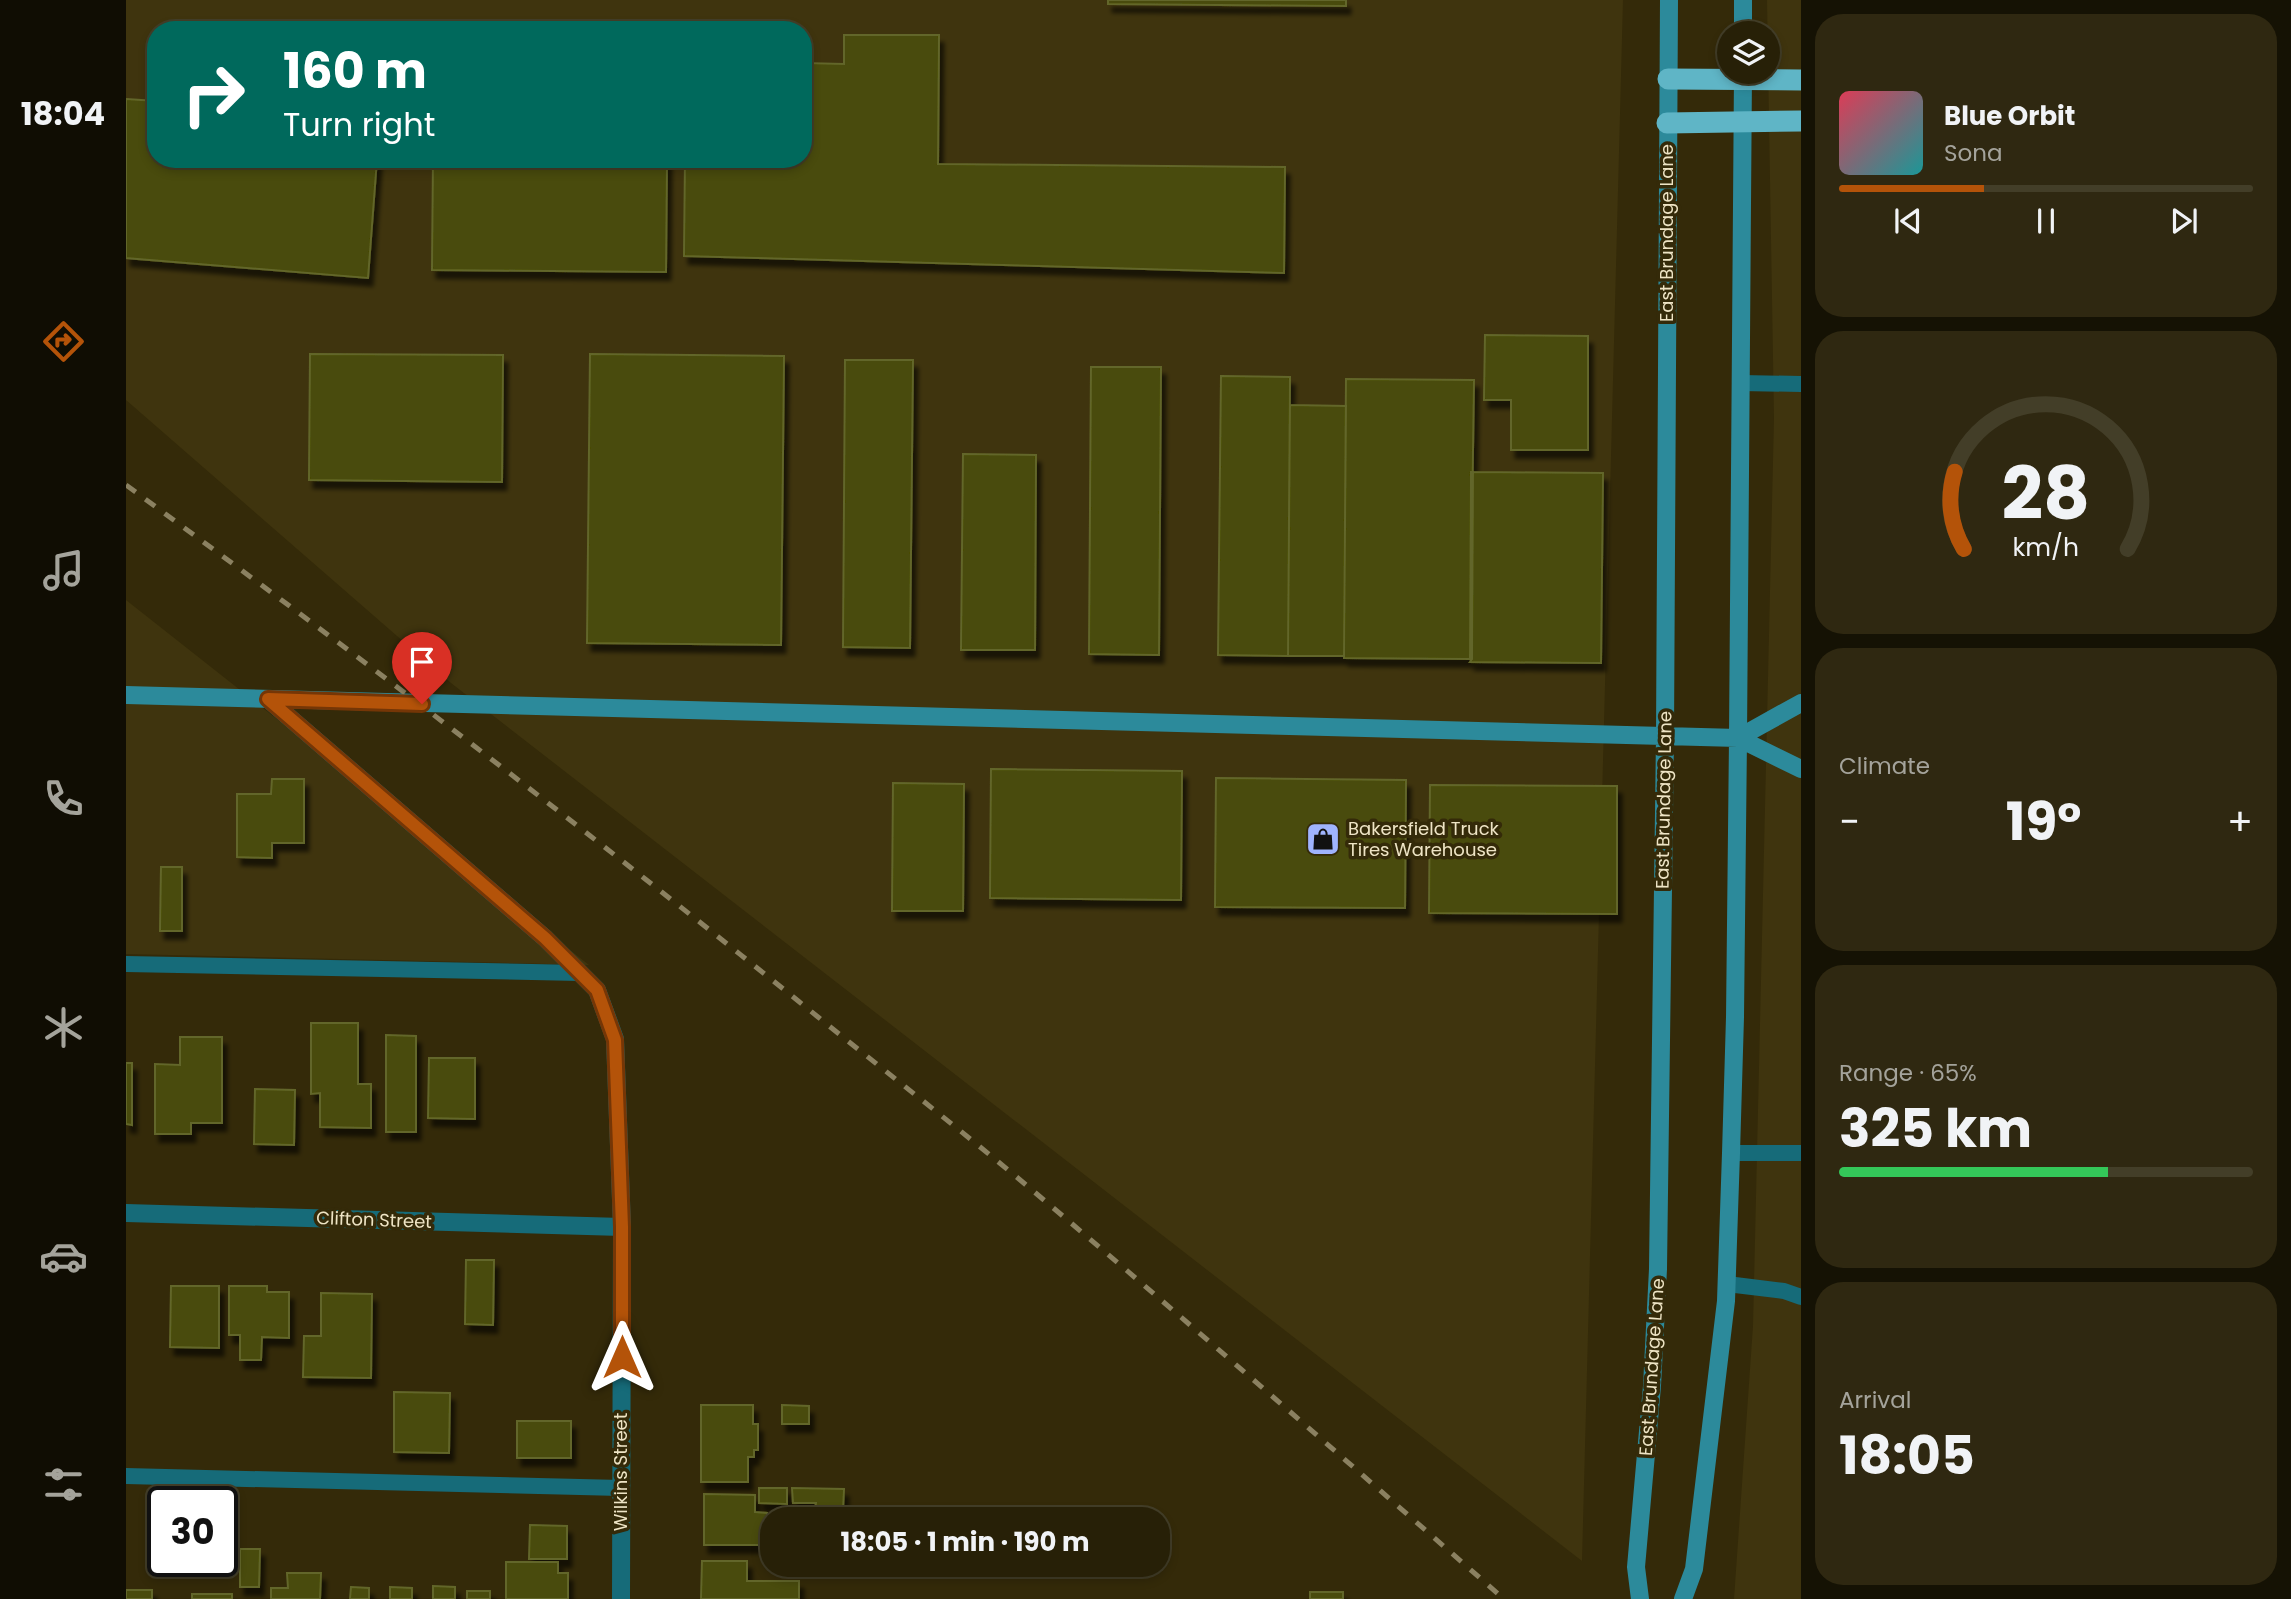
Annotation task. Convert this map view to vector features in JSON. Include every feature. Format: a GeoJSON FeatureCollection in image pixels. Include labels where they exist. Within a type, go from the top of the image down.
{"type":"FeatureCollection","features":[{"type":"Feature","properties":{"kind":"highway"},"geometry":{"type":"LineString","coordinates":[[1668,79],[1717,77]]}},
{"type":"Feature","properties":{"kind":"highway"},"geometry":{"type":"LineString","coordinates":[[1780,79],[1801,80]]}},
{"type":"Feature","properties":{"kind":"highway"},"geometry":{"type":"LineString","coordinates":[[1667,123],[1801,121]]}},
{"type":"Feature","properties":{"kind":"main road","name":"East Brundage Lane"},"geometry":{"type":"LineString","coordinates":[[1640,1599],[1636,1567],[1652,1386],[1658,1269],[1665,736],[1669,0]]}},
{"type":"Feature","properties":{"kind":"main road"},"geometry":{"type":"LineString","coordinates":[[1743,0],[1743,21]]}},
{"type":"Feature","properties":{"kind":"main road"},"geometry":{"type":"LineString","coordinates":[[1683,1599],[1694,1569],[1727,1284],[1735,1017],[1742,84]]}},
{"type":"Feature","properties":{"kind":"main road"},"geometry":{"type":"LineString","coordinates":[[126,695],[1738,738],[1801,769]]}},
{"type":"Feature","properties":{"kind":"main road"},"geometry":{"type":"LineString","coordinates":[[1738,738],[1801,703]]}},
{"type":"Feature","properties":{"kind":"street","name":"Wilkins Street"},"geometry":{"type":"LineString","coordinates":[[268,699],[545,938],[597,990],[615,1040],[622,1227],[621,1599]]}},
{"type":"Feature","properties":{"kind":"street","name":"Clifton Street"},"geometry":{"type":"LineString","coordinates":[[126,1213],[622,1227]]}},
{"type":"Feature","properties":{"kind":"lane"},"geometry":{"type":"LineString","coordinates":[[1741,383],[1801,384]]}},
{"type":"Feature","properties":{"kind":"lane"},"geometry":{"type":"LineString","coordinates":[[126,964],[580,973]]}},
{"type":"Feature","properties":{"kind":"lane"},"geometry":{"type":"LineString","coordinates":[[1731,1153],[1801,1153]]}},
{"type":"Feature","properties":{"kind":"lane"},"geometry":{"type":"LineString","coordinates":[[1727,1284],[1784,1291],[1801,1297]]}},
{"type":"Feature","properties":{"kind":"lane"},"geometry":{"type":"LineString","coordinates":[[126,1476],[621,1488]]}},
{"type":"Feature","properties":{"kind":"shaded area"},"geometry":{"type":"Polygon","coordinates":[[[126,0],[1623,0],[1582,1561],[451,683],[126,400],[126,0]]]}},
{"type":"Feature","properties":{"kind":"shaded area"},"geometry":{"type":"Polygon","coordinates":[[[1767,0],[1801,0],[1801,1599],[1734,1599],[1753,1326],[1774,418],[1768,84],[1780,84],[1780,21],[1767,21],[1767,0]]]}},
{"type":"Feature","properties":{"kind":"shaded area"},"geometry":{"type":"Polygon","coordinates":[[[126,600],[589,965],[126,954],[126,600]]]}},
{"type":"Feature","properties":{"kind":"building"},"geometry":{"type":"Polygon","coordinates":[[[1108,0],[1346,0],[1346,6],[1108,4],[1108,0]]]}},
{"type":"Feature","properties":{"kind":"building"},"geometry":{"type":"Polygon","coordinates":[[[844,35],[939,35],[938,164],[1285,167],[1284,273],[684,256],[685,168],[812,168],[812,63],[844,64],[844,35]]]}},
{"type":"Feature","properties":{"kind":"building"},"geometry":{"type":"Polygon","coordinates":[[[126,99],[147,100],[147,168],[376,168],[368,278],[126,258],[126,99]]]}},
{"type":"Feature","properties":{"kind":"building"},"geometry":{"type":"Polygon","coordinates":[[[433,168],[667,168],[666,272],[432,270],[433,168]]]}},
{"type":"Feature","properties":{"kind":"building"},"geometry":{"type":"Polygon","coordinates":[[[1485,335],[1588,336],[1588,450],[1511,450],[1511,400],[1484,400],[1485,335]]]}},
{"type":"Feature","properties":{"kind":"building"},"geometry":{"type":"Polygon","coordinates":[[[310,354],[503,355],[502,482],[309,480],[310,354]]]}},
{"type":"Feature","properties":{"kind":"building"},"geometry":{"type":"Polygon","coordinates":[[[590,354],[784,356],[781,645],[587,643],[590,354]]]}},
{"type":"Feature","properties":{"kind":"building"},"geometry":{"type":"Polygon","coordinates":[[[845,360],[913,360],[910,648],[843,647],[845,360]]]}},
{"type":"Feature","properties":{"kind":"building"},"geometry":{"type":"Polygon","coordinates":[[[1091,367],[1161,367],[1159,655],[1089,654],[1091,367]]]}},
{"type":"Feature","properties":{"kind":"building"},"geometry":{"type":"Polygon","coordinates":[[[1221,376],[1290,377],[1288,656],[1218,655],[1221,376]]]}},
{"type":"Feature","properties":{"kind":"building"},"geometry":{"type":"Polygon","coordinates":[[[1346,379],[1474,380],[1470,659],[1344,658],[1346,379]]]}},
{"type":"Feature","properties":{"kind":"building"},"geometry":{"type":"Polygon","coordinates":[[[1290,405],[1346,406],[1344,656],[1288,656],[1290,405]]]}},
{"type":"Feature","properties":{"kind":"building"},"geometry":{"type":"Polygon","coordinates":[[[963,454],[1036,455],[1035,650],[961,650],[963,454]]]}},
{"type":"Feature","properties":{"kind":"building"},"geometry":{"type":"Polygon","coordinates":[[[1471,472],[1473,472],[1470,659],[1471,472]]]}},
{"type":"Feature","properties":{"kind":"building"},"geometry":{"type":"Polygon","coordinates":[[[1473,472],[1603,473],[1601,663],[1470,662],[1473,472]]]}},
{"type":"Feature","properties":{"kind":"building"},"geometry":{"type":"Polygon","coordinates":[[[991,769],[1182,771],[1181,900],[990,898],[991,769]]]}},
{"type":"Feature","properties":{"kind":"building"},"geometry":{"type":"Polygon","coordinates":[[[1216,778],[1406,780],[1405,908],[1215,907],[1216,778]]]}},
{"type":"Feature","properties":{"kind":"building"},"geometry":{"type":"Polygon","coordinates":[[[272,779],[304,779],[304,843],[272,843],[272,858],[237,857],[237,794],[271,794],[272,779]]]}},
{"type":"Feature","properties":{"kind":"building"},"geometry":{"type":"Polygon","coordinates":[[[893,783],[964,784],[963,911],[892,911],[893,783]]]}},
{"type":"Feature","properties":{"kind":"building"},"geometry":{"type":"Polygon","coordinates":[[[1430,785],[1617,786],[1617,914],[1429,913],[1430,785]]]}},
{"type":"Feature","properties":{"kind":"building"},"geometry":{"type":"Polygon","coordinates":[[[161,867],[182,867],[182,931],[160,931],[161,867]]]}},
{"type":"Feature","properties":{"kind":"building"},"geometry":{"type":"Polygon","coordinates":[[[311,1023],[358,1023],[358,1084],[371,1084],[371,1128],[320,1127],[320,1093],[311,1094],[311,1023]]]}},
{"type":"Feature","properties":{"kind":"building"},"geometry":{"type":"Polygon","coordinates":[[[386,1035],[416,1036],[416,1132],[386,1132],[386,1035]]]}},
{"type":"Feature","properties":{"kind":"building"},"geometry":{"type":"Polygon","coordinates":[[[180,1037],[222,1037],[222,1123],[191,1123],[191,1134],[155,1134],[155,1064],[180,1065],[180,1037]]]}},
{"type":"Feature","properties":{"kind":"building"},"geometry":{"type":"Polygon","coordinates":[[[429,1058],[475,1058],[475,1119],[428,1118],[429,1058]]]}},
{"type":"Feature","properties":{"kind":"building"},"geometry":{"type":"Polygon","coordinates":[[[126,1063],[132,1063],[132,1125],[126,1124],[126,1063]]]}},
{"type":"Feature","properties":{"kind":"building"},"geometry":{"type":"Polygon","coordinates":[[[255,1089],[295,1090],[294,1145],[254,1144],[255,1089]]]}},
{"type":"Feature","properties":{"kind":"building"},"geometry":{"type":"Polygon","coordinates":[[[466,1260],[494,1260],[493,1325],[465,1324],[466,1260]]]}},
{"type":"Feature","properties":{"kind":"building"},"geometry":{"type":"Polygon","coordinates":[[[171,1286],[219,1286],[219,1348],[170,1347],[171,1286]]]}},
{"type":"Feature","properties":{"kind":"building"},"geometry":{"type":"Polygon","coordinates":[[[229,1286],[267,1286],[267,1292],[289,1292],[289,1338],[262,1337],[261,1360],[240,1360],[240,1335],[229,1335],[229,1286]]]}},
{"type":"Feature","properties":{"kind":"building"},"geometry":{"type":"Polygon","coordinates":[[[321,1293],[372,1294],[371,1378],[303,1377],[304,1336],[321,1336],[321,1293]]]}},
{"type":"Feature","properties":{"kind":"building"},"geometry":{"type":"Polygon","coordinates":[[[394,1392],[450,1393],[449,1453],[394,1452],[394,1392]]]}},
{"type":"Feature","properties":{"kind":"building"},"geometry":{"type":"Polygon","coordinates":[[[701,1405],[753,1405],[753,1424],[758,1424],[758,1450],[754,1450],[754,1457],[748,1457],[748,1482],[701,1482],[701,1405]]]}},
{"type":"Feature","properties":{"kind":"building"},"geometry":{"type":"Polygon","coordinates":[[[782,1405],[809,1406],[809,1424],[782,1424],[782,1405]]]}},
{"type":"Feature","properties":{"kind":"building"},"geometry":{"type":"Polygon","coordinates":[[[517,1421],[571,1421],[571,1458],[517,1458],[517,1421]]]}},
{"type":"Feature","properties":{"kind":"building"},"geometry":{"type":"Polygon","coordinates":[[[759,1488],[787,1488],[787,1504],[759,1503],[759,1488]]]}},
{"type":"Feature","properties":{"kind":"building"},"geometry":{"type":"Polygon","coordinates":[[[792,1488],[844,1489],[843,1507],[815,1507],[816,1503],[793,1503],[792,1488]]]}},
{"type":"Feature","properties":{"kind":"building"},"geometry":{"type":"Polygon","coordinates":[[[704,1494],[755,1495],[755,1512],[760,1512],[760,1545],[704,1545],[704,1494]]]}},
{"type":"Feature","properties":{"kind":"building"},"geometry":{"type":"Polygon","coordinates":[[[530,1525],[567,1526],[567,1559],[529,1559],[530,1525]]]}},
{"type":"Feature","properties":{"kind":"building"},"geometry":{"type":"Polygon","coordinates":[[[240,1549],[260,1549],[259,1587],[240,1587],[240,1549]]]}},
{"type":"Feature","properties":{"kind":"building"},"geometry":{"type":"Polygon","coordinates":[[[702,1561],[747,1561],[747,1581],[799,1581],[799,1599],[701,1599],[702,1561]]]}},
{"type":"Feature","properties":{"kind":"building"},"geometry":{"type":"Polygon","coordinates":[[[506,1562],[558,1562],[558,1573],[568,1573],[568,1599],[506,1599],[506,1562]]]}},
{"type":"Feature","properties":{"kind":"building"},"geometry":{"type":"Polygon","coordinates":[[[287,1573],[321,1573],[320,1599],[271,1599],[271,1588],[288,1588],[287,1573]]]}},
{"type":"Feature","properties":{"kind":"building"},"geometry":{"type":"Polygon","coordinates":[[[433,1586],[455,1587],[455,1599],[433,1599],[433,1586]]]}},
{"type":"Feature","properties":{"kind":"building"},"geometry":{"type":"Polygon","coordinates":[[[351,1587],[369,1588],[369,1599],[350,1599],[351,1587]]]}},
{"type":"Feature","properties":{"kind":"building"},"geometry":{"type":"Polygon","coordinates":[[[390,1587],[412,1588],[412,1599],[390,1599],[390,1587]]]}},
{"type":"Feature","properties":{"kind":"building"},"geometry":{"type":"Polygon","coordinates":[[[126,1590],[152,1590],[152,1599],[126,1599],[126,1590]]]}},
{"type":"Feature","properties":{"kind":"building"},"geometry":{"type":"Polygon","coordinates":[[[467,1591],[490,1591],[490,1599],[467,1599],[467,1591]]]}},
{"type":"Feature","properties":{"kind":"building"},"geometry":{"type":"Polygon","coordinates":[[[1310,1592],[1343,1592],[1343,1599],[1310,1599],[1310,1592]]]}},
{"type":"Feature","properties":{"kind":"building"},"geometry":{"type":"Polygon","coordinates":[[[192,1594],[232,1594],[232,1599],[192,1599],[192,1594]]]}},
{"type":"Feature","properties":{"kind":"railway"},"geometry":{"type":"LineString","coordinates":[[126,485],[562,814],[969,1138],[1202,1335],[1504,1599]]}},
{"type":"Feature","properties":{"kind":"place","name":"Bakersfield Truck Tires Warehouse"},"geometry":{"type":"Point","coordinates":[1323,839]}},
{"type":"Feature","properties":{"kind":"route"},"geometry":{"type":"LineString","coordinates":[[422,704],[268,699],[545,938],[597,990],[615,1040],[622,1227],[622,1357]]}}]}
